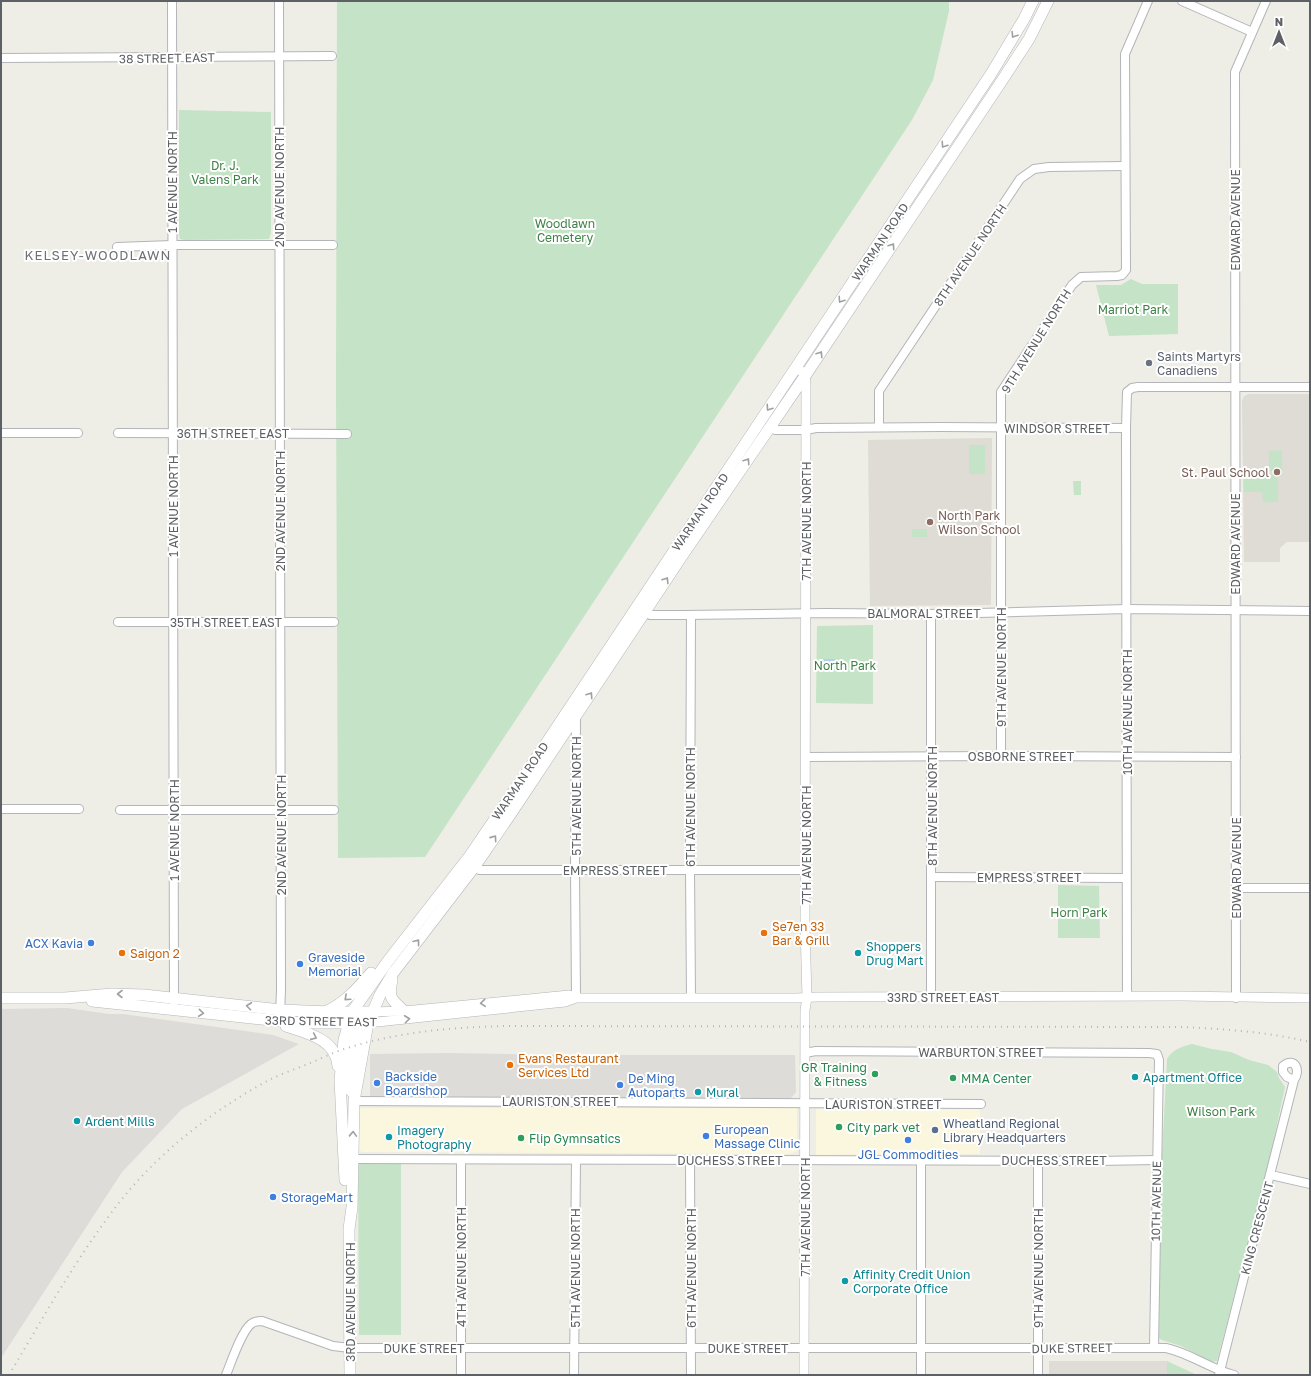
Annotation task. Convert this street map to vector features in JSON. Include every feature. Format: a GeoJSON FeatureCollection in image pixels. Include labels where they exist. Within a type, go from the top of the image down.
{"type":"FeatureCollection","features":[{"type":"Feature","properties":{"kind":"main road","name":"WARMAN ROAD"},"geometry":{"type":"LineString","coordinates":[[372,1012],[393,973],[475,866],[576,714],[640,610],[797,366],[991,74],[1024,20],[1033,1]]}},
{"type":"Feature","properties":{"kind":"main road","name":"WARMAN ROAD"},"geometry":{"type":"LineString","coordinates":[[352,1012],[395,952],[469,857],[640,610],[805,376],[1002,82],[1028,39],[1048,1]]}},
{"type":"Feature","properties":{"kind":"main road"},"geometry":{"type":"LineString","coordinates":[[323,1012],[336,1007],[345,1000],[372,972],[395,952]]}},
{"type":"Feature","properties":{"kind":"main road"},"geometry":{"type":"LineString","coordinates":[[393,973],[389,989],[391,1000],[404,1011]]}},
{"type":"Feature","properties":{"kind":"main road","name":"33RD STREET EAST"},"geometry":{"type":"LineString","coordinates":[[1,998],[65,998],[112,994],[144,994],[280,1016],[300,1023],[358,1023]]}},
{"type":"Feature","properties":{"kind":"main road","name":"33RD STREET EAST"},"geometry":{"type":"LineString","coordinates":[[65,998],[264,1020],[280,1016],[323,1012],[372,1012]]}},
{"type":"Feature","properties":{"kind":"main road","name":"3RD AVENUE NORTH"},"geometry":{"type":"LineString","coordinates":[[349,1229],[352,1207],[352,1159],[358,1023],[352,1012]]}},
{"type":"Feature","properties":{"kind":"main road","name":"3RD AVENUE NORTH"},"geometry":{"type":"LineString","coordinates":[[350,1375],[349,1229],[346,1207],[340,1097],[343,1049],[358,1023],[372,1012]]}},
{"type":"Feature","properties":{"kind":"main road"},"geometry":{"type":"LineString","coordinates":[[264,1020],[306,1033],[323,1040],[330,1045],[335,1052],[338,1063],[340,1097]]}},
{"type":"Feature","properties":{"kind":"street","name":"1 AVENUE NORTH"},"geometry":{"type":"LineString","coordinates":[[172,1],[172,622],[174,1010]]}},
{"type":"Feature","properties":{"kind":"street","name":"2ND AVENUE NORTH"},"geometry":{"type":"LineString","coordinates":[[279,1],[281,811],[280,1016]]}},
{"type":"Feature","properties":{"kind":"street","name":"9TH AVENUE NORTH"},"geometry":{"type":"LineString","coordinates":[[1000,756],[1001,392],[1072,285],[1081,277],[1117,276],[1122,275],[1126,270],[1125,54],[1148,1]]}},
{"type":"Feature","properties":{"kind":"street"},"geometry":{"type":"LineString","coordinates":[[1182,1],[1252,32]]}},
{"type":"Feature","properties":{"kind":"street","name":"EDWARD AVENUE"},"geometry":{"type":"LineString","coordinates":[[1236,998],[1235,72],[1266,1]]}},
{"type":"Feature","properties":{"kind":"street","name":"38 STREET EAST"},"geometry":{"type":"LineString","coordinates":[[1,58],[332,56]]}},
{"type":"Feature","properties":{"kind":"street","name":"8TH AVENUE NORTH"},"geometry":{"type":"LineString","coordinates":[[879,427],[879,391],[1020,179],[1034,169],[1049,167],[1125,166]]}},
{"type":"Feature","properties":{"kind":"street"},"geometry":{"type":"LineString","coordinates":[[117,247],[279,244],[333,245]]}},
{"type":"Feature","properties":{"kind":"street"},"geometry":{"type":"LineString","coordinates":[[797,366],[805,376]]}},
{"type":"Feature","properties":{"kind":"street","name":"7TH AVENUE NORTH"},"geometry":{"type":"LineString","coordinates":[[804,1375],[806,1053],[805,376]]}},
{"type":"Feature","properties":{"kind":"street","name":"WINDSOR STREET"},"geometry":{"type":"LineString","coordinates":[[770,426],[775,430],[879,427],[1126,428],[1126,398],[1127,392],[1132,388],[1310,387]]}},
{"type":"Feature","properties":{"kind":"street","name":"10TH AVENUE NORTH"},"geometry":{"type":"LineString","coordinates":[[1126,428],[1127,996]]}},
{"type":"Feature","properties":{"kind":"street"},"geometry":{"type":"LineString","coordinates":[[1,433],[78,433]]}},
{"type":"Feature","properties":{"kind":"street","name":"36TH STREET EAST"},"geometry":{"type":"LineString","coordinates":[[118,433],[347,434]]}},
{"type":"Feature","properties":{"kind":"street","name":"BALMORAL STREET"},"geometry":{"type":"LineString","coordinates":[[640,610],[650,615],[931,614],[1127,609],[1310,611]]}},
{"type":"Feature","properties":{"kind":"street","name":"8TH AVENUE NORTH"},"geometry":{"type":"LineString","coordinates":[[931,614],[931,997]]}},
{"type":"Feature","properties":{"kind":"street","name":"6TH AVENUE NORTH"},"geometry":{"type":"LineString","coordinates":[[691,615],[691,998]]}},
{"type":"Feature","properties":{"kind":"street","name":"35TH STREET EAST"},"geometry":{"type":"LineString","coordinates":[[118,622],[334,622]]}},
{"type":"Feature","properties":{"kind":"street","name":"5TH AVENUE NORTH"},"geometry":{"type":"LineString","coordinates":[[576,714],[576,998]]}},
{"type":"Feature","properties":{"kind":"street","name":"OSBORNE STREET"},"geometry":{"type":"LineString","coordinates":[[806,757],[1236,757]]}},
{"type":"Feature","properties":{"kind":"street"},"geometry":{"type":"LineString","coordinates":[[1,809],[79,809]]}},
{"type":"Feature","properties":{"kind":"street"},"geometry":{"type":"LineString","coordinates":[[120,810],[334,810]]}},
{"type":"Feature","properties":{"kind":"street","name":"EMPRESS STREET"},"geometry":{"type":"LineString","coordinates":[[475,866],[479,870],[805,870]]}},
{"type":"Feature","properties":{"kind":"street","name":"EMPRESS STREET"},"geometry":{"type":"LineString","coordinates":[[932,877],[1126,878]]}},
{"type":"Feature","properties":{"kind":"street"},"geometry":{"type":"LineString","coordinates":[[1236,888],[1310,888]]}},
{"type":"Feature","properties":{"kind":"street","name":"33RD STREET EAST"},"geometry":{"type":"LineString","coordinates":[[372,1012],[404,1011],[569,995],[576,998]]}},
{"type":"Feature","properties":{"kind":"street","name":"33RD STREET EAST"},"geometry":{"type":"LineString","coordinates":[[358,1023],[565,1002],[576,998],[1127,996],[1310,998]]}},
{"type":"Feature","properties":{"kind":"street","name":"WARBURTON STREET"},"geometry":{"type":"LineString","coordinates":[[806,1053],[1142,1052],[1157,1054]]}},
{"type":"Feature","properties":{"kind":"street","name":"10TH AVENUE"},"geometry":{"type":"LineString","coordinates":[[1154,1348],[1159,1060],[1157,1054]]}},
{"type":"Feature","properties":{"kind":"street","name":"KING CRESCENT"},"geometry":{"type":"LineString","coordinates":[[1219,1373],[1271,1175],[1294,1080]]}},
{"type":"Feature","properties":{"kind":"street","name":"LAURISTON STREET"},"geometry":{"type":"LineString","coordinates":[[354,1101],[457,1100],[981,1104]]}},
{"type":"Feature","properties":{"kind":"street","name":"DUCHESS STREET"},"geometry":{"type":"LineString","coordinates":[[352,1159],[805,1161],[1157,1160]]}},
{"type":"Feature","properties":{"kind":"street","name":"4TH AVENUE NORTH"},"geometry":{"type":"LineString","coordinates":[[461,1160],[461,1375]]}},
{"type":"Feature","properties":{"kind":"street","name":"5TH AVENUE NORTH"},"geometry":{"type":"LineString","coordinates":[[574,1375],[576,1160]]}},
{"type":"Feature","properties":{"kind":"street","name":"6TH AVENUE NORTH"},"geometry":{"type":"LineString","coordinates":[[690,1160],[691,1375]]}},
{"type":"Feature","properties":{"kind":"street"},"geometry":{"type":"LineString","coordinates":[[921,1160],[921,1375]]}},
{"type":"Feature","properties":{"kind":"street","name":"9TH AVENUE NORTH"},"geometry":{"type":"LineString","coordinates":[[1038,1160],[1038,1375]]}},
{"type":"Feature","properties":{"kind":"street"},"geometry":{"type":"LineString","coordinates":[[1271,1175],[1310,1184]]}},
{"type":"Feature","properties":{"kind":"street","name":"DUKE STREET"},"geometry":{"type":"LineString","coordinates":[[226,1375],[238,1345],[247,1328],[256,1321],[262,1320],[333,1346],[350,1348],[1166,1348],[1175,1350],[1219,1373],[1234,1375]]}},
{"type":"Feature","properties":{"kind":"shaded area","name":"St. Paul School"},"geometry":{"type":"Polygon","coordinates":[[[1249,394],[1310,394],[1310,542],[1287,542],[1280,548],[1280,562],[1244,562],[1242,401],[1244,396],[1249,394]]]}},
{"type":"Feature","properties":{"kind":"shaded area","name":"North Park Wilson School"},"geometry":{"type":"Polygon","coordinates":[[[992,438],[991,605],[870,606],[868,440],[992,438]]]}},
{"type":"Feature","properties":{"kind":"shaded area"},"geometry":{"type":"Polygon","coordinates":[[[67,1008],[109,1014],[123,1014],[273,1035],[299,1044],[182,1109],[122,1172],[1,1358],[1,1009],[67,1008]]]}},
{"type":"Feature","properties":{"kind":"shaded area"},"geometry":{"type":"Polygon","coordinates":[[[450,1053],[562,1055],[795,1055],[796,1092],[789,1099],[370,1099],[370,1054],[450,1053]]]}},
{"type":"Feature","properties":{"kind":"shaded area"},"geometry":{"type":"Polygon","coordinates":[[[361,1108],[797,1108],[797,1151],[790,1154],[362,1152],[358,1150],[358,1111],[361,1108]]]}},
{"type":"Feature","properties":{"kind":"shaded area"},"geometry":{"type":"Polygon","coordinates":[[[816,1109],[980,1109],[980,1154],[816,1155],[816,1109]]]}},
{"type":"Feature","properties":{"kind":"shaded area"},"geometry":{"type":"Polygon","coordinates":[[[1049,1361],[1167,1361],[1167,1375],[1049,1375],[1049,1361]]]}},
{"type":"Feature","properties":{"kind":"green space","name":"Woodlawn Cemetery"},"geometry":{"type":"Polygon","coordinates":[[[337,1],[949,1],[949,11],[933,80],[912,120],[425,857],[338,858],[336,388],[337,1]]]}},
{"type":"Feature","properties":{"kind":"green space","name":"Dr. J. Valens Park"},"geometry":{"type":"Polygon","coordinates":[[[179,110],[271,112],[271,233],[269,239],[180,239],[179,110]]]}},
{"type":"Feature","properties":{"kind":"green space","name":"Marriot Park"},"geometry":{"type":"Polygon","coordinates":[[[1131,279],[1142,284],[1178,284],[1178,334],[1109,336],[1096,285],[1121,285],[1131,279]]]}},
{"type":"Feature","properties":{"kind":"green space"},"geometry":{"type":"Polygon","coordinates":[[[969,445],[985,445],[985,474],[969,474],[969,445]]]}},
{"type":"Feature","properties":{"kind":"green space"},"geometry":{"type":"Polygon","coordinates":[[[1282,450],[1282,471],[1269,471],[1269,451],[1282,450]]]}},
{"type":"Feature","properties":{"kind":"green space"},"geometry":{"type":"Polygon","coordinates":[[[1278,475],[1278,502],[1263,502],[1262,492],[1244,492],[1244,476],[1278,475]]]}},
{"type":"Feature","properties":{"kind":"green space"},"geometry":{"type":"Polygon","coordinates":[[[1073,481],[1081,481],[1081,495],[1074,495],[1073,481]]]}},
{"type":"Feature","properties":{"kind":"green space"},"geometry":{"type":"Polygon","coordinates":[[[912,529],[927,529],[927,537],[912,537],[912,529]]]}},
{"type":"Feature","properties":{"kind":"green space","name":"North Park"},"geometry":{"type":"Polygon","coordinates":[[[873,625],[873,704],[816,703],[817,626],[873,625]]]}},
{"type":"Feature","properties":{"kind":"green space","name":"Horn Park"},"geometry":{"type":"Polygon","coordinates":[[[1058,885],[1099,886],[1100,938],[1058,938],[1058,885]]]}},
{"type":"Feature","properties":{"kind":"green space","name":"Wilson Park"},"geometry":{"type":"Polygon","coordinates":[[[1192,1044],[1231,1052],[1249,1060],[1268,1065],[1277,1072],[1285,1087],[1269,1162],[1217,1361],[1211,1362],[1181,1346],[1159,1338],[1161,1176],[1167,1059],[1181,1047],[1192,1044]]]}},
{"type":"Feature","properties":{"kind":"green space"},"geometry":{"type":"Polygon","coordinates":[[[358,1162],[401,1162],[401,1335],[359,1335],[358,1162]]]}},
{"type":"Feature","properties":{"kind":"green space"},"geometry":{"type":"Polygon","coordinates":[[[1167,1361],[1197,1375],[1167,1375],[1167,1361]]]}},
{"type":"Feature","properties":{"kind":"water"},"geometry":{"type":"Polygon","coordinates":[[[822,659],[841,659],[841,667],[822,667],[822,659]]]}},
{"type":"Feature","properties":{"kind":"railway"},"geometry":{"type":"LineString","coordinates":[[9,1375],[57,1294],[95,1235],[125,1195],[162,1157],[182,1139],[224,1107],[269,1080],[335,1052],[364,1043],[384,1038],[445,1029],[508,1026],[1182,1027],[1246,1032],[1310,1042]]}},
{"type":"Feature","properties":{"kind":"place","name":"Saints Martyrs Canadiens"},"geometry":{"type":"Point","coordinates":[1149,363]}},
{"type":"Feature","properties":{"kind":"place","name":"St. Paul School"},"geometry":{"type":"Point","coordinates":[1277,472]}},
{"type":"Feature","properties":{"kind":"place","name":"North Park Wilson School"},"geometry":{"type":"Point","coordinates":[930,522]}},
{"type":"Feature","properties":{"kind":"place","name":"Se7en 33 Bar & Grill"},"geometry":{"type":"Point","coordinates":[764,933]}},
{"type":"Feature","properties":{"kind":"place","name":"ACX Kavia"},"geometry":{"type":"Point","coordinates":[91,943]}},
{"type":"Feature","properties":{"kind":"place","name":"Saigon 2"},"geometry":{"type":"Point","coordinates":[122,953]}},
{"type":"Feature","properties":{"kind":"place","name":"Shoppers Drug Mart"},"geometry":{"type":"Point","coordinates":[858,953]}},
{"type":"Feature","properties":{"kind":"place","name":"Graveside Memorial"},"geometry":{"type":"Point","coordinates":[300,964]}},
{"type":"Feature","properties":{"kind":"place","name":"Evans Restaurant Services Ltd"},"geometry":{"type":"Point","coordinates":[510,1065]}},
{"type":"Feature","properties":{"kind":"place","name":"GR Training & Fitness"},"geometry":{"type":"Point","coordinates":[875,1074]}},
{"type":"Feature","properties":{"kind":"place","name":"Apartment Office"},"geometry":{"type":"Point","coordinates":[1135,1077]}},
{"type":"Feature","properties":{"kind":"place","name":"MMA Center"},"geometry":{"type":"Point","coordinates":[953,1078]}},
{"type":"Feature","properties":{"kind":"place","name":"Backside Boardshop"},"geometry":{"type":"Point","coordinates":[377,1083]}},
{"type":"Feature","properties":{"kind":"place","name":"De Ming Autoparts"},"geometry":{"type":"Point","coordinates":[620,1085]}},
{"type":"Feature","properties":{"kind":"place","name":"Mural"},"geometry":{"type":"Point","coordinates":[698,1092]}},
{"type":"Feature","properties":{"kind":"place","name":"Ardent Mills"},"geometry":{"type":"Point","coordinates":[77,1121]}},
{"type":"Feature","properties":{"kind":"place","name":"City park vet"},"geometry":{"type":"Point","coordinates":[839,1127]}},
{"type":"Feature","properties":{"kind":"place","name":"Wheatland Regional Library Headquarters"},"geometry":{"type":"Point","coordinates":[935,1130]}},
{"type":"Feature","properties":{"kind":"place","name":"European Massage Clinic"},"geometry":{"type":"Point","coordinates":[706,1136]}},
{"type":"Feature","properties":{"kind":"place","name":"Imagery Photography"},"geometry":{"type":"Point","coordinates":[389,1137]}},
{"type":"Feature","properties":{"kind":"place","name":"Flip Gymnsatics"},"geometry":{"type":"Point","coordinates":[521,1138]}},
{"type":"Feature","properties":{"kind":"place","name":"JGL Commodities"},"geometry":{"type":"Point","coordinates":[908,1140]}},
{"type":"Feature","properties":{"kind":"place","name":"StorageMart"},"geometry":{"type":"Point","coordinates":[273,1197]}},
{"type":"Feature","properties":{"kind":"place","name":"Affinity Credit Union Corporate Office"},"geometry":{"type":"Point","coordinates":[845,1281]}},
{"type":"Feature","properties":{"kind":"district","name":"KELSEY-WOODLAWN"},"geometry":{"type":"Point","coordinates":[98,255]}}]}
